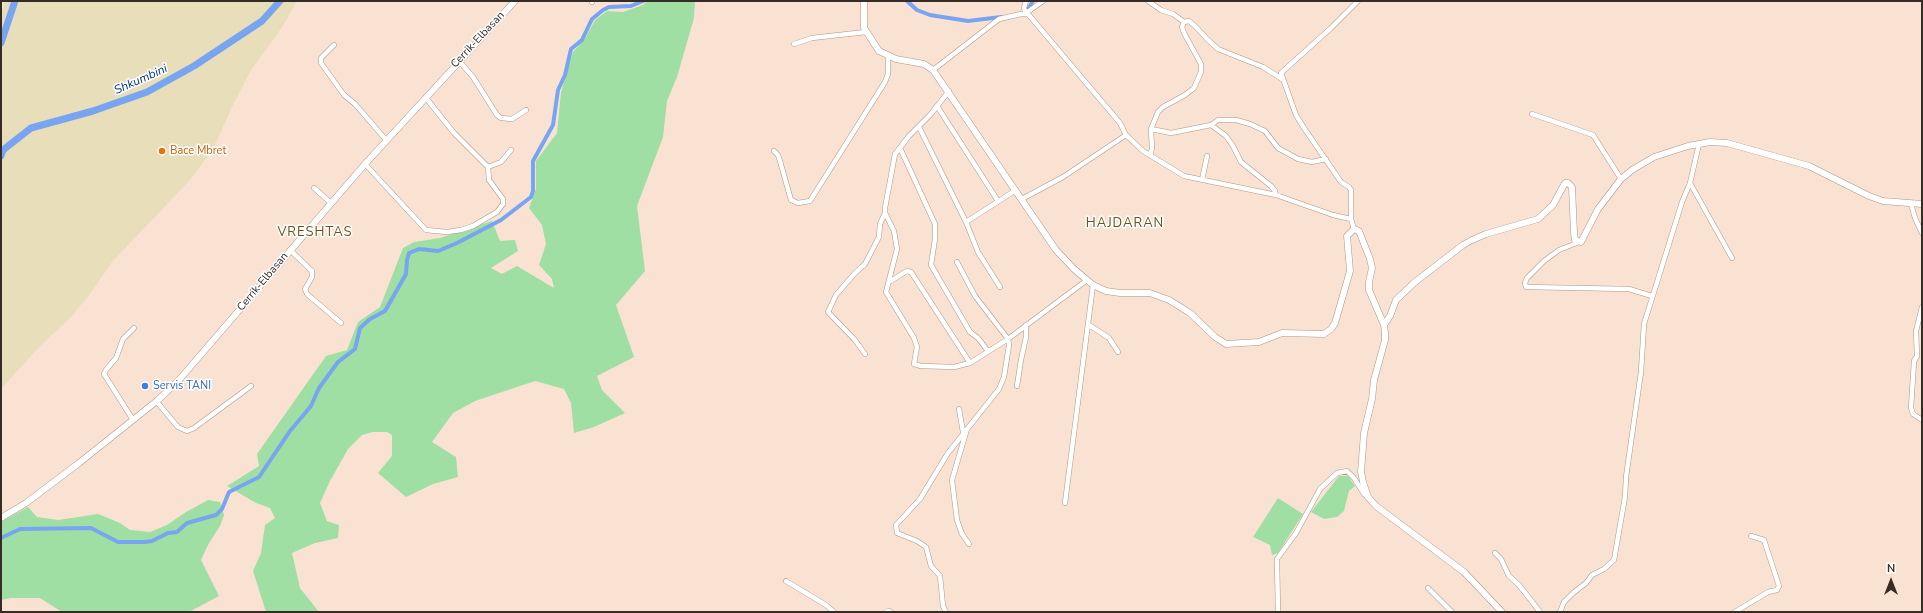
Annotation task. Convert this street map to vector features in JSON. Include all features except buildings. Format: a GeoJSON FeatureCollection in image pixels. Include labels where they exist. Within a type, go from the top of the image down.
{"type":"FeatureCollection","features":[{"type":"Feature","properties":{"kind":"main road","name":"Cerrik-Elbasan"},"geometry":{"type":"LineString","coordinates":[[1,518],[40,493],[133,420],[156,401],[188,370],[365,164],[515,1]]}},
{"type":"Feature","properties":{"kind":"main road"},"geometry":{"type":"LineString","coordinates":[[864,1],[864,24],[866,32],[879,51],[888,57],[924,64],[933,70],[949,91],[1056,250],[1093,285],[1110,292],[1150,293],[1169,300],[1190,313],[1215,337],[1226,344],[1259,342],[1282,334],[1324,334],[1331,330],[1335,323],[1350,271],[1347,236],[1354,230],[1358,230],[1362,235],[1372,268],[1369,290],[1384,325],[1385,340],[1374,380],[1361,453],[1361,472],[1368,497],[1382,511],[1472,580],[1502,612]]}},
{"type":"Feature","properties":{"kind":"main road"},"geometry":{"type":"LineString","coordinates":[[1384,325],[1388,321],[1396,300],[1415,282],[1463,245],[1472,240],[1486,234],[1538,219],[1553,205],[1565,183],[1568,183],[1572,187],[1575,240],[1582,242],[1598,209],[1621,179],[1632,170],[1654,157],[1699,144],[1727,143],[1765,155],[1803,164],[1869,196],[1892,203],[1922,204]]}},
{"type":"Feature","properties":{"kind":"street"},"geometry":{"type":"LineString","coordinates":[[1025,12],[1026,1]]}},
{"type":"Feature","properties":{"kind":"street"},"geometry":{"type":"LineString","coordinates":[[933,70],[998,19],[1025,12],[1043,1]]}},
{"type":"Feature","properties":{"kind":"street"},"geometry":{"type":"LineString","coordinates":[[1148,1],[1161,10],[1173,14],[1184,22],[1189,21],[1218,48],[1263,67],[1282,79]]}},
{"type":"Feature","properties":{"kind":"street"},"geometry":{"type":"LineString","coordinates":[[1354,230],[1351,219],[1351,190],[1342,182],[1296,115],[1281,74],[1358,1]]}},
{"type":"Feature","properties":{"kind":"street"},"geometry":{"type":"LineString","coordinates":[[1025,12],[1034,19],[1120,123],[1126,135],[1150,155],[1176,172],[1202,180],[1276,195],[1333,215],[1351,219]]}},
{"type":"Feature","properties":{"kind":"street"},"geometry":{"type":"LineString","coordinates":[[1150,155],[1152,149],[1151,129],[1158,112],[1163,107],[1185,96],[1194,88],[1201,72],[1201,64],[1184,33],[1182,27],[1184,22]]}},
{"type":"Feature","properties":{"kind":"street"},"geometry":{"type":"LineString","coordinates":[[794,44],[812,38],[866,32]]}},
{"type":"Feature","properties":{"kind":"street"},"geometry":{"type":"LineString","coordinates":[[334,45],[321,58],[321,63],[344,95],[355,104],[387,141]]}},
{"type":"Feature","properties":{"kind":"street"},"geometry":{"type":"LineString","coordinates":[[774,151],[778,155],[791,200],[795,203],[810,201],[885,82],[888,74],[888,57]]}},
{"type":"Feature","properties":{"kind":"street"},"geometry":{"type":"LineString","coordinates":[[459,61],[473,77],[497,115],[501,118],[512,119],[526,110]]}},
{"type":"Feature","properties":{"kind":"street"},"geometry":{"type":"LineString","coordinates":[[865,354],[855,340],[828,312],[836,295],[865,264],[879,236],[880,224],[885,213],[895,154],[949,91]]}},
{"type":"Feature","properties":{"kind":"street"},"geometry":{"type":"LineString","coordinates":[[365,164],[426,230],[442,232],[461,230],[473,226],[497,212],[501,207],[503,199],[489,180],[488,167],[459,138],[426,98]]}},
{"type":"Feature","properties":{"kind":"street"},"geometry":{"type":"LineString","coordinates":[[937,106],[998,201]]}},
{"type":"Feature","properties":{"kind":"street"},"geometry":{"type":"LineString","coordinates":[[1532,114],[1592,135],[1621,179]]}},
{"type":"Feature","properties":{"kind":"street"},"geometry":{"type":"LineString","coordinates":[[1151,129],[1171,133],[1211,125],[1218,120],[1236,120],[1250,124],[1265,131],[1278,148],[1298,159],[1312,162],[1326,159]]}},
{"type":"Feature","properties":{"kind":"street"},"geometry":{"type":"LineString","coordinates":[[1211,125],[1226,136],[1234,146],[1241,162],[1271,186],[1275,190],[1276,195]]}},
{"type":"Feature","properties":{"kind":"street"},"geometry":{"type":"LineString","coordinates":[[919,127],[966,222],[978,252],[1000,287]]}},
{"type":"Feature","properties":{"kind":"street"},"geometry":{"type":"LineString","coordinates":[[1022,199],[1063,177],[1126,135]]}},
{"type":"Feature","properties":{"kind":"street"},"geometry":{"type":"LineString","coordinates":[[1560,612],[1564,602],[1573,593],[1586,583],[1592,575],[1604,569],[1614,560],[1625,497],[1627,469],[1641,372],[1644,324],[1682,202],[1690,183],[1699,144]]}},
{"type":"Feature","properties":{"kind":"street"},"geometry":{"type":"LineString","coordinates":[[900,148],[935,224],[935,239],[931,265],[970,332],[978,338],[988,351]]}},
{"type":"Feature","properties":{"kind":"street"},"geometry":{"type":"LineString","coordinates":[[488,167],[501,162],[511,150]]}},
{"type":"Feature","properties":{"kind":"street"},"geometry":{"type":"LineString","coordinates":[[1202,180],[1207,156]]}},
{"type":"Feature","properties":{"kind":"street"},"geometry":{"type":"LineString","coordinates":[[1690,183],[1732,258]]}},
{"type":"Feature","properties":{"kind":"street"},"geometry":{"type":"LineString","coordinates":[[314,188],[331,203]]}},
{"type":"Feature","properties":{"kind":"street"},"geometry":{"type":"LineString","coordinates":[[966,222],[1016,190]]}},
{"type":"Feature","properties":{"kind":"street"},"geometry":{"type":"LineString","coordinates":[[1911,204],[1915,218],[1922,233]]}},
{"type":"Feature","properties":{"kind":"street"},"geometry":{"type":"LineString","coordinates":[[885,213],[891,223],[896,240],[895,257],[886,292],[914,338],[917,347],[914,364],[921,366],[954,367],[970,363],[1008,339],[1087,280]]}},
{"type":"Feature","properties":{"kind":"street"},"geometry":{"type":"LineString","coordinates":[[1579,242],[1559,250],[1544,261],[1527,278],[1525,283],[1526,287],[1622,289],[1652,296]]}},
{"type":"Feature","properties":{"kind":"street"},"geometry":{"type":"LineString","coordinates":[[290,250],[312,271],[312,277],[305,289],[306,294],[341,322]]}},
{"type":"Feature","properties":{"kind":"street"},"geometry":{"type":"LineString","coordinates":[[946,612],[943,606],[940,576],[930,566],[926,547],[917,541],[897,533],[896,526],[920,499],[948,453],[999,389],[1005,372],[1008,339],[975,296],[957,262]]}},
{"type":"Feature","properties":{"kind":"street"},"geometry":{"type":"LineString","coordinates":[[888,282],[907,271],[911,272],[970,363]]}},
{"type":"Feature","properties":{"kind":"street"},"geometry":{"type":"LineString","coordinates":[[1065,503],[1093,285]]}},
{"type":"Feature","properties":{"kind":"street"},"geometry":{"type":"LineString","coordinates":[[1922,307],[1916,326],[1917,356],[1914,361],[1911,408],[1913,414],[1922,420]]}},
{"type":"Feature","properties":{"kind":"street"},"geometry":{"type":"LineString","coordinates":[[1017,386],[1026,337],[1026,325]]}},
{"type":"Feature","properties":{"kind":"street"},"geometry":{"type":"LineString","coordinates":[[1089,325],[1109,338],[1118,352]]}},
{"type":"Feature","properties":{"kind":"street"},"geometry":{"type":"LineString","coordinates":[[133,420],[104,374],[116,358],[123,339],[134,328]]}},
{"type":"Feature","properties":{"kind":"street"},"geometry":{"type":"LineString","coordinates":[[156,401],[178,427],[187,431],[194,428],[251,386]]}},
{"type":"Feature","properties":{"kind":"street"},"geometry":{"type":"LineString","coordinates":[[959,409],[965,431],[952,480],[957,520],[962,534],[969,544]]}},
{"type":"Feature","properties":{"kind":"street"},"geometry":{"type":"LineString","coordinates":[[1278,612],[1278,559],[1296,533],[1320,490],[1337,473],[1346,471],[1354,478],[1364,494],[1368,497]]}},
{"type":"Feature","properties":{"kind":"street"},"geometry":{"type":"LineString","coordinates":[[1735,612],[1768,592],[1777,590],[1779,586],[1764,540],[1751,536]]}},
{"type":"Feature","properties":{"kind":"street"},"geometry":{"type":"LineString","coordinates":[[1495,553],[1509,576],[1519,585],[1540,612]]}},
{"type":"Feature","properties":{"kind":"street"},"geometry":{"type":"LineString","coordinates":[[786,581],[826,605],[834,612]]}},
{"type":"Feature","properties":{"kind":"street"},"geometry":{"type":"LineString","coordinates":[[1428,588],[1452,612]]}},
{"type":"Feature","properties":{"kind":"street"},"geometry":{"type":"LineString","coordinates":[[886,612],[891,612]]}},
{"type":"Feature","properties":{"kind":"green space"},"geometry":{"type":"Polygon","coordinates":[[[647,1],[695,1],[694,18],[677,77],[667,101],[663,137],[637,206],[645,271],[616,305],[634,357],[597,376],[602,390],[625,413],[594,427],[574,433],[571,403],[564,389],[535,381],[475,401],[453,413],[432,442],[456,457],[458,477],[433,484],[406,497],[378,473],[392,456],[392,435],[387,432],[373,432],[362,435],[348,449],[330,481],[320,503],[327,521],[339,525],[338,538],[315,543],[292,553],[300,588],[319,612],[266,612],[253,571],[261,553],[265,525],[275,518],[270,508],[256,503],[227,486],[259,466],[257,454],[326,356],[347,350],[358,322],[380,307],[403,248],[414,242],[440,238],[492,221],[500,241],[515,240],[518,251],[491,268],[502,274],[517,266],[554,288],[552,279],[539,265],[546,244],[542,225],[529,208],[536,189],[536,161],[557,133],[561,92],[573,52],[586,37],[595,20],[607,11],[623,12],[643,5],[647,1]]]}},
{"type":"Feature","properties":{"kind":"green space"},"geometry":{"type":"Polygon","coordinates":[[[1339,476],[1348,476],[1355,486],[1349,491],[1344,511],[1337,517],[1324,519],[1311,512],[1339,476]]]}},
{"type":"Feature","properties":{"kind":"green space"},"geometry":{"type":"Polygon","coordinates":[[[1278,498],[1303,514],[1278,553],[1272,555],[1270,545],[1253,537],[1278,498]]]}},
{"type":"Feature","properties":{"kind":"green space"},"geometry":{"type":"Polygon","coordinates":[[[208,500],[220,502],[224,515],[220,526],[209,543],[201,560],[219,596],[189,612],[62,612],[40,598],[11,598],[1,600],[1,522],[28,507],[37,517],[58,520],[98,514],[120,523],[130,530],[150,532],[167,525],[186,512],[208,500]]]}},
{"type":"Feature","properties":{"kind":"sand","name":"Shkumbini"},"geometry":{"type":"Polygon","coordinates":[[[5,1],[297,1],[283,26],[251,70],[213,149],[190,180],[112,262],[93,290],[70,318],[39,347],[1,389],[1,14],[5,1]]]}},
{"type":"Feature","properties":{"kind":"waterway","name":"Shkumbini"},"geometry":{"type":"LineString","coordinates":[[1,43],[15,1]]}},
{"type":"Feature","properties":{"kind":"waterway","name":"Shkumbini"},"geometry":{"type":"LineString","coordinates":[[1,156],[3,150],[31,128],[93,111],[147,92],[194,66],[262,21],[280,1]]}},
{"type":"Feature","properties":{"kind":"waterway"},"geometry":{"type":"LineString","coordinates":[[1,538],[20,529],[91,528],[118,542],[145,542],[152,541],[168,533],[177,532],[187,523],[216,515],[222,509],[229,492],[259,477],[290,431],[311,406],[319,388],[338,362],[355,349],[360,328],[370,319],[385,311],[406,274],[409,253],[419,249],[438,251],[457,243],[501,220],[531,197],[533,191],[533,161],[553,125],[558,90],[565,75],[571,49],[582,40],[592,19],[603,10],[609,7],[631,6],[643,1]]}},
{"type":"Feature","properties":{"kind":"waterway"},"geometry":{"type":"LineString","coordinates":[[907,1],[917,10],[930,15],[968,21],[1001,17]]}},
{"type":"Feature","properties":{"kind":"waterway"},"geometry":{"type":"LineString","coordinates":[[1027,11],[1033,1]]}},
{"type":"Feature","properties":{"kind":"place","name":"Bace Mbret"},"geometry":{"type":"Point","coordinates":[162,151]}},
{"type":"Feature","properties":{"kind":"place","name":"Servis TANI"},"geometry":{"type":"Point","coordinates":[145,386]}},
{"type":"Feature","properties":{"kind":"district","name":"HAJDARAN"},"geometry":{"type":"Point","coordinates":[1125,224]}},
{"type":"Feature","properties":{"kind":"district","name":"VRESHTAS"},"geometry":{"type":"Point","coordinates":[315,233]}}]}
